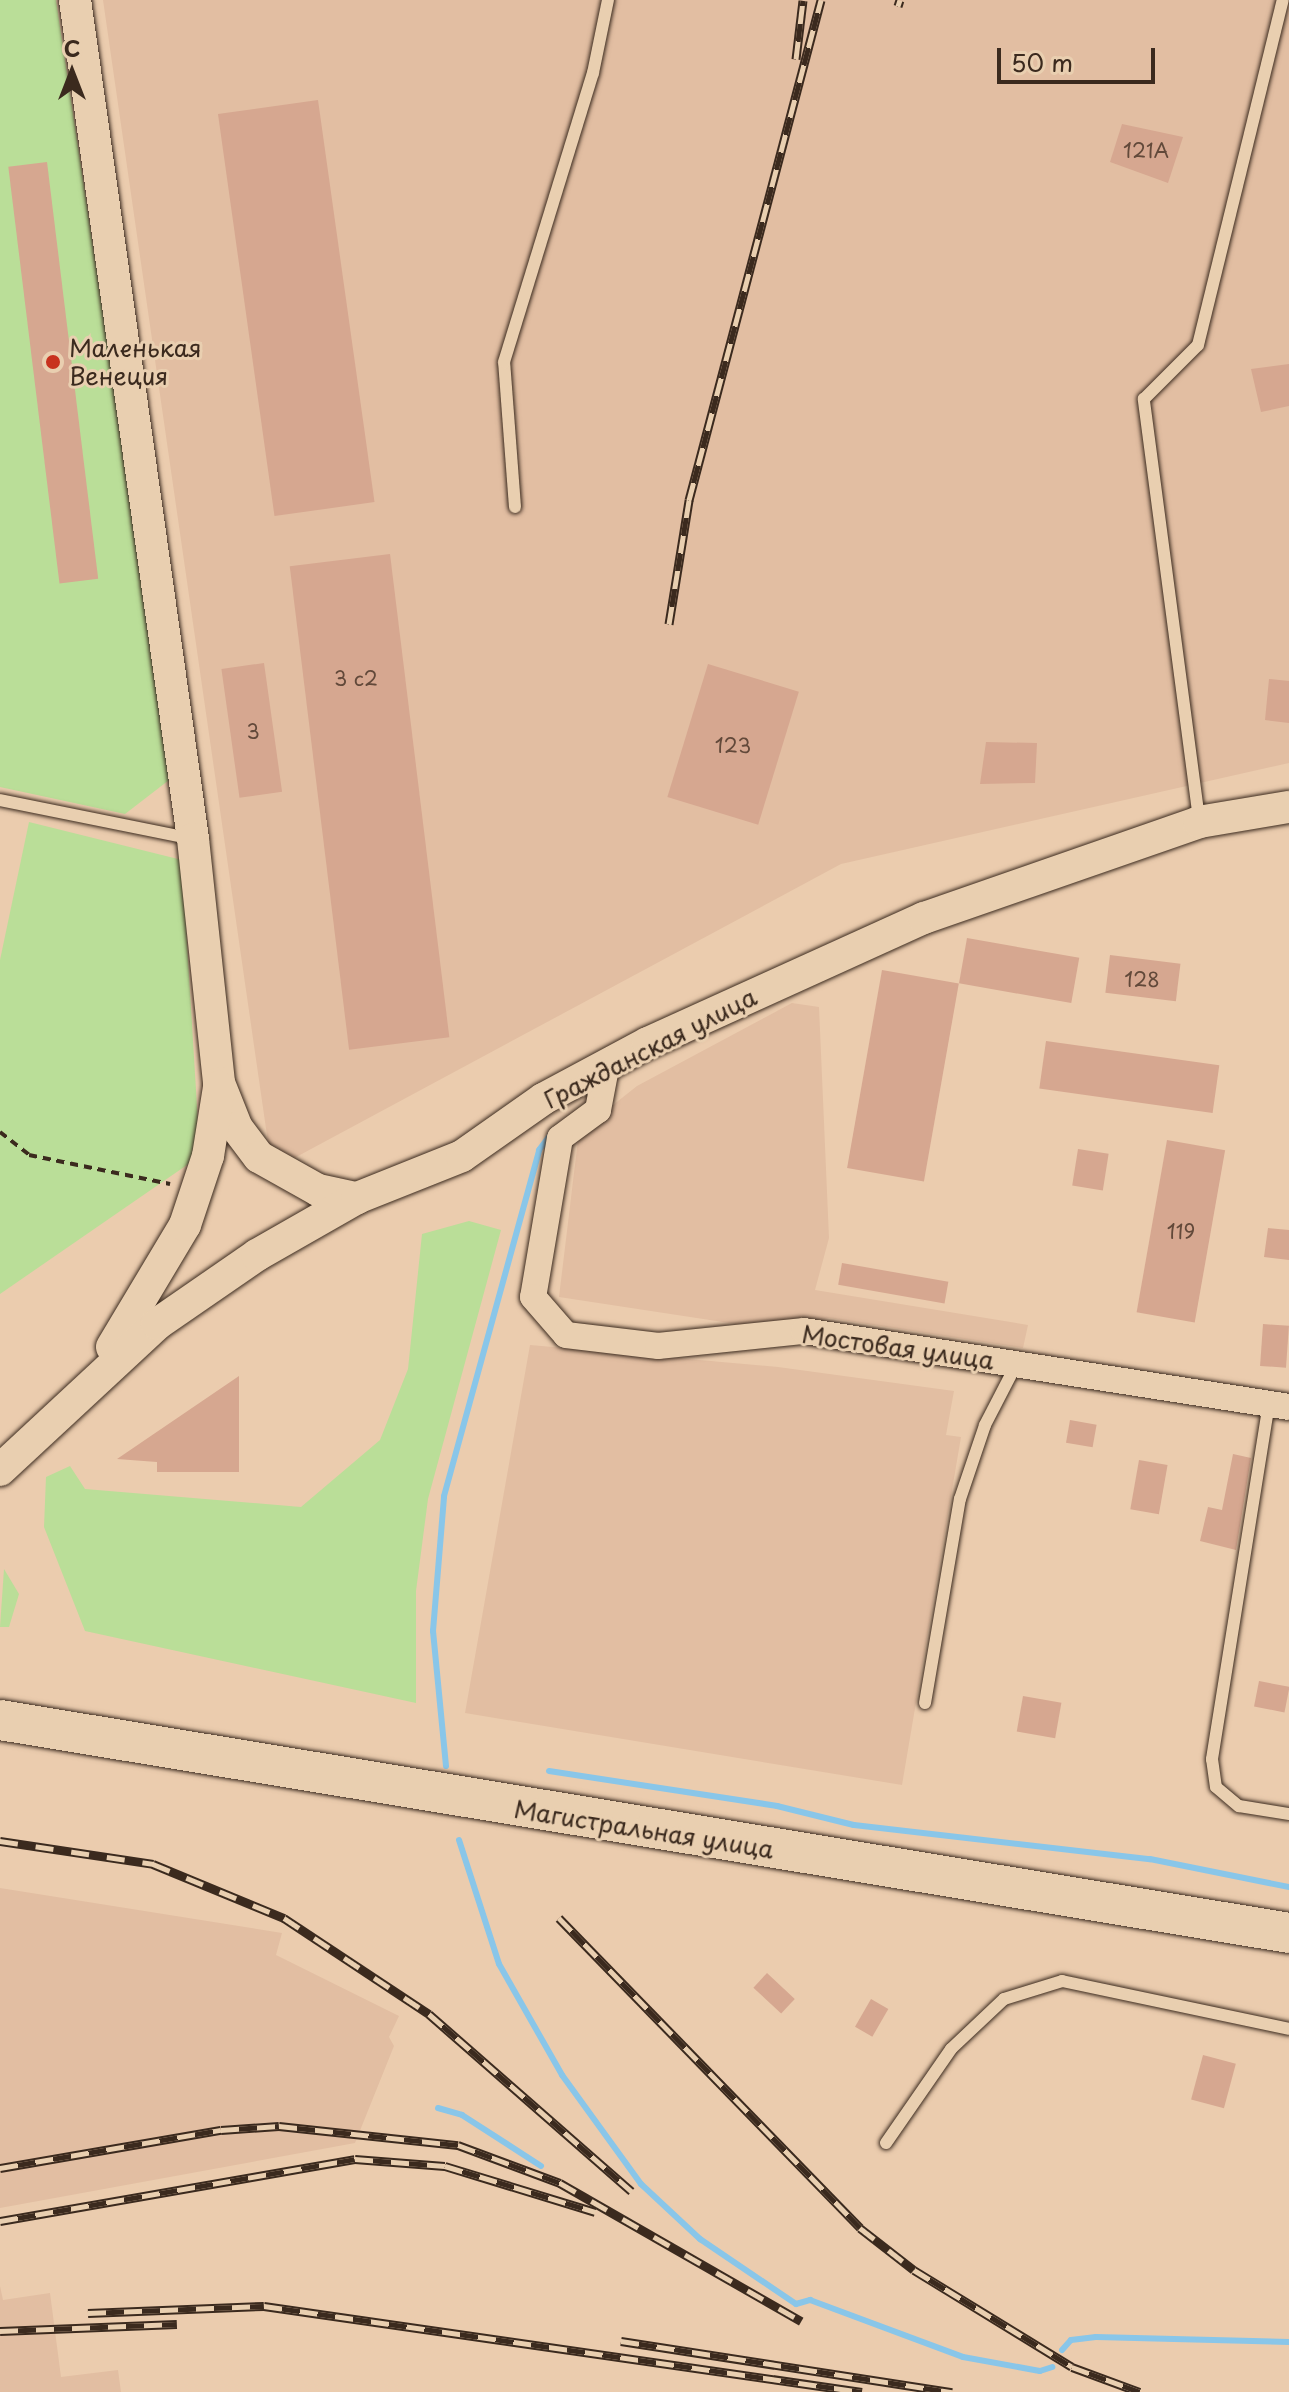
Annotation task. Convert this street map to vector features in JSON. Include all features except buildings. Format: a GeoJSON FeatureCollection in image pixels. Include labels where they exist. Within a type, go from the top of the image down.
{"type":"FeatureCollection","features":[{"type":"Feature","properties":{"kind":"main road","name":"Магистральная улица"},"geometry":{"type":"LineString","coordinates":[[0,1720],[580,1819],[1289,1933]]}},
{"type":"Feature","properties":{"kind":"street"},"geometry":{"type":"LineString","coordinates":[[75,0],[193,839],[219,1083],[237,1128],[259,1157],[318,1190],[357,1198]]}},
{"type":"Feature","properties":{"kind":"street","name":"Гражданская улица"},"geometry":{"type":"LineString","coordinates":[[0,1470],[86,1384],[157,1324],[257,1255],[357,1198],[462,1156],[543,1099],[648,1043],[924,918],[1199,822],[1289,807]]}},
{"type":"Feature","properties":{"kind":"street","name":"Мостовая улица"},"geometry":{"type":"LineString","coordinates":[[606,1068],[598,1110],[560,1138],[533,1297],[566,1335],[658,1346],[804,1331],[1279,1405]]}},
{"type":"Feature","properties":{"kind":"street"},"geometry":{"type":"LineString","coordinates":[[86,1384],[146,1298],[197,1189],[219,1083]]}},
{"type":"Feature","properties":{"kind":"lane"},"geometry":{"type":"LineString","coordinates":[[515,507],[504,362],[593,73],[608,0]]}},
{"type":"Feature","properties":{"kind":"lane"},"geometry":{"type":"LineString","coordinates":[[1199,822],[1144,399],[1198,345],[1283,0]]}},
{"type":"Feature","properties":{"kind":"lane"},"geometry":{"type":"LineString","coordinates":[[0,800],[193,839]]}},
{"type":"Feature","properties":{"kind":"lane"},"geometry":{"type":"LineString","coordinates":[[925,1703],[960,1499],[985,1425],[1017,1363]]}},
{"type":"Feature","properties":{"kind":"lane"},"geometry":{"type":"LineString","coordinates":[[1279,1405],[1212,1759],[1216,1787],[1239,1806],[1289,1814]]}},
{"type":"Feature","properties":{"kind":"lane"},"geometry":{"type":"LineString","coordinates":[[886,2143],[951,2049],[1004,1999],[1062,1981],[1289,2029]]}},
{"type":"Feature","properties":{"kind":"path"},"geometry":{"type":"LineString","coordinates":[[0,1132],[29,1155],[197,1189]]}},
{"type":"Feature","properties":{"kind":"shaded area"},"geometry":{"type":"Polygon","coordinates":[[[103,0],[1289,0],[1289,763],[841,864],[272,1170],[103,0]]]}},
{"type":"Feature","properties":{"kind":"shaded area"},"geometry":{"type":"Polygon","coordinates":[[[792,1003],[819,1007],[829,1238],[815,1290],[1028,1325],[1023,1348],[829,1318],[776,1330],[559,1297],[579,1132],[637,1086],[792,1003]]]}},
{"type":"Feature","properties":{"kind":"shaded area"},"geometry":{"type":"Polygon","coordinates":[[[530,1345],[778,1367],[954,1391],[946,1435],[961,1437],[902,1785],[465,1713],[530,1345]]]}},
{"type":"Feature","properties":{"kind":"shaded area"},"geometry":{"type":"Polygon","coordinates":[[[0,1888],[282,1933],[276,1955],[399,2016],[389,2037],[394,2046],[355,2143],[0,2208],[0,1888]]]}},
{"type":"Feature","properties":{"kind":"shaded area"},"geometry":{"type":"Polygon","coordinates":[[[0,2286],[3,2300],[50,2293],[61,2377],[118,2370],[121,2392],[0,2392],[0,2286]]]}},
{"type":"Feature","properties":{"kind":"green space"},"geometry":{"type":"Polygon","coordinates":[[[0,0],[56,0],[173,777],[125,814],[0,787],[0,0]]]}},
{"type":"Feature","properties":{"kind":"green space"},"geometry":{"type":"Polygon","coordinates":[[[29,822],[182,860],[200,1156],[0,1294],[0,960],[29,822]]]}},
{"type":"Feature","properties":{"kind":"green space"},"geometry":{"type":"Polygon","coordinates":[[[469,1221],[501,1230],[428,1499],[416,1591],[416,1703],[85,1631],[44,1527],[46,1477],[70,1466],[85,1489],[301,1507],[380,1440],[408,1369],[422,1234],[469,1221]]]}},
{"type":"Feature","properties":{"kind":"green space"},"geometry":{"type":"Polygon","coordinates":[[[4,1569],[19,1594],[9,1627],[0,1627],[4,1569]]]}},
{"type":"Feature","properties":{"kind":"waterway"},"geometry":{"type":"LineString","coordinates":[[446,1766],[433,1631],[444,1496],[539,1150],[554,1130]]}},
{"type":"Feature","properties":{"kind":"waterway"},"geometry":{"type":"LineString","coordinates":[[549,1771],[777,1806],[854,1825],[1150,1859],[1289,1887]]}},
{"type":"Feature","properties":{"kind":"waterway"},"geometry":{"type":"LineString","coordinates":[[459,1840],[499,1964],[562,2075],[641,2184],[700,2239],[796,2304],[810,2300],[963,2357],[1040,2371],[1052,2367]]}},
{"type":"Feature","properties":{"kind":"waterway"},"geometry":{"type":"LineString","coordinates":[[438,2108],[462,2115],[541,2166]]}},
{"type":"Feature","properties":{"kind":"waterway"},"geometry":{"type":"LineString","coordinates":[[1062,2350],[1071,2340],[1096,2337],[1289,2342]]}},
{"type":"Feature","properties":{"kind":"railway"},"geometry":{"type":"LineString","coordinates":[[796,59],[803,0]]}},
{"type":"Feature","properties":{"kind":"railway"},"geometry":{"type":"LineString","coordinates":[[669,624],[689,500],[821,0]]}},
{"type":"Feature","properties":{"kind":"railway"},"geometry":{"type":"LineString","coordinates":[[898,6],[900,0]]}},
{"type":"Feature","properties":{"kind":"railway"},"geometry":{"type":"LineString","coordinates":[[0,1841],[153,1864],[284,1918],[429,2014],[631,2191]]}},
{"type":"Feature","properties":{"kind":"railway"},"geometry":{"type":"LineString","coordinates":[[559,1918],[860,2228],[914,2270],[1072,2367],[1140,2392]]}},
{"type":"Feature","properties":{"kind":"railway"},"geometry":{"type":"LineString","coordinates":[[0,2168],[221,2130],[279,2126],[458,2145],[560,2183],[801,2321]]}},
{"type":"Feature","properties":{"kind":"railway"},"geometry":{"type":"LineString","coordinates":[[0,2221],[355,2159],[445,2166],[595,2212]]}},
{"type":"Feature","properties":{"kind":"railway"},"geometry":{"type":"LineString","coordinates":[[88,2313],[264,2306],[862,2392]]}},
{"type":"Feature","properties":{"kind":"railway"},"geometry":{"type":"LineString","coordinates":[[0,2331],[177,2324]]}},
{"type":"Feature","properties":{"kind":"railway"},"geometry":{"type":"LineString","coordinates":[[621,2341],[952,2392]]}},
{"type":"Feature","properties":{"kind":"place","name":"Маленькая Венеция"},"geometry":{"type":"Point","coordinates":[53,362]}}]}
